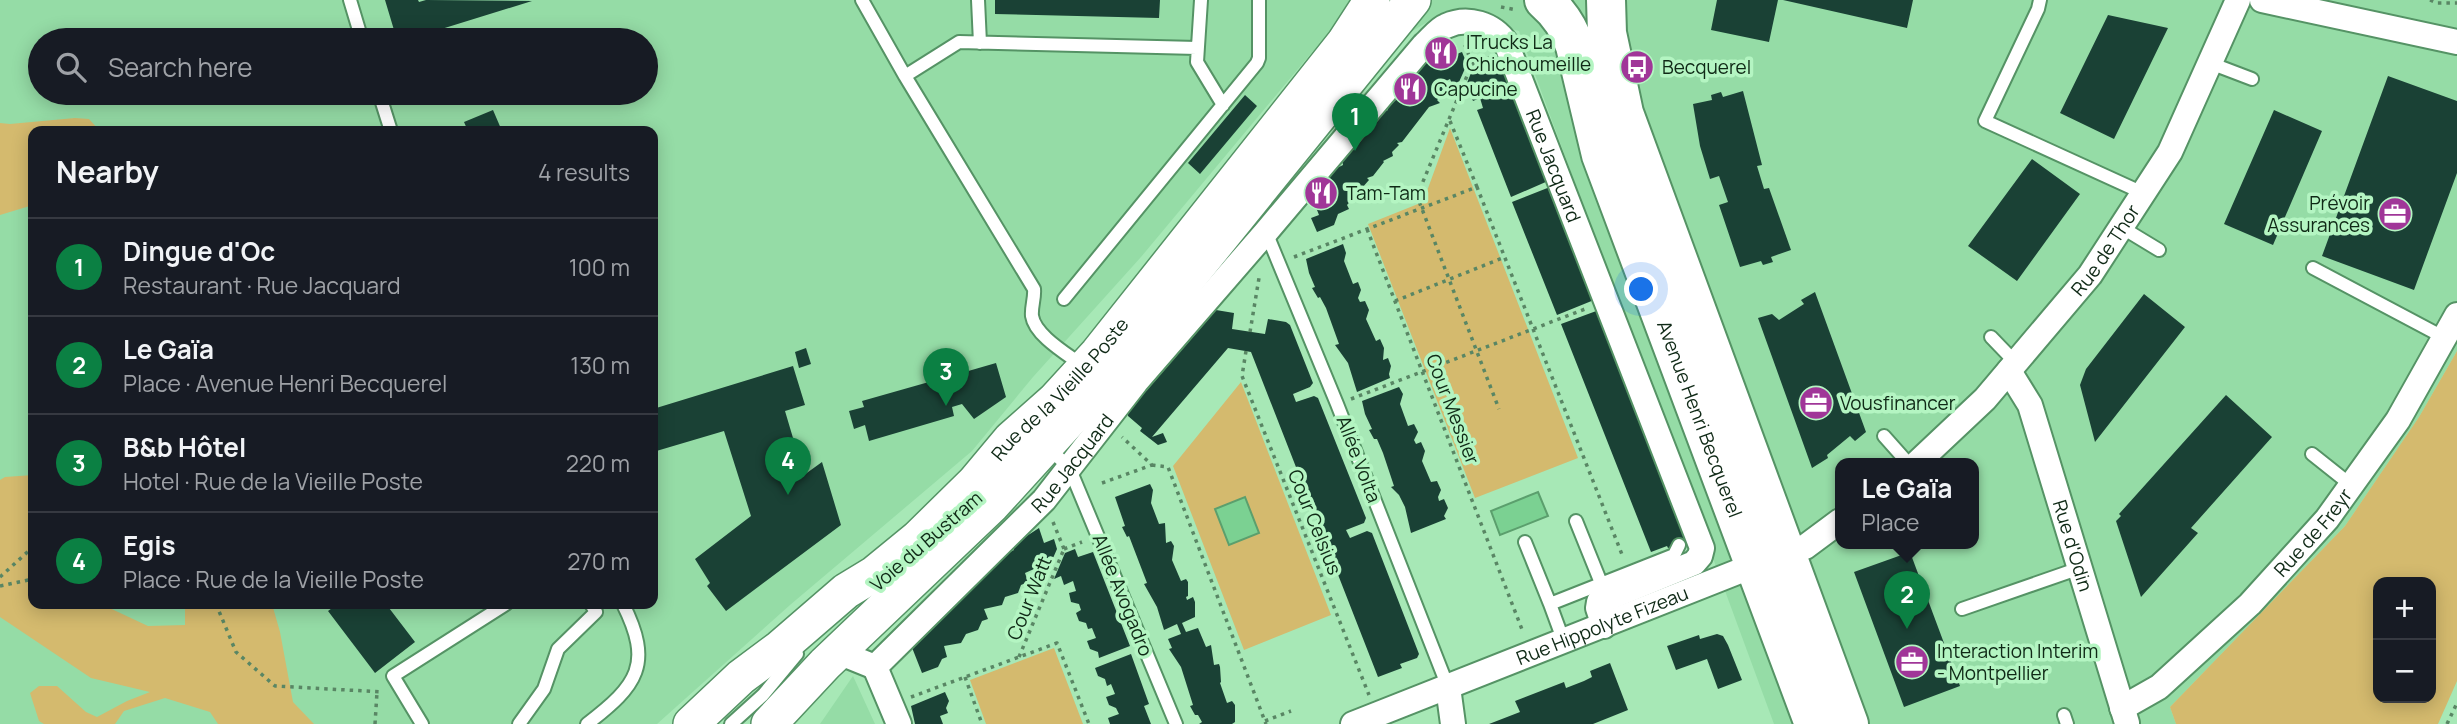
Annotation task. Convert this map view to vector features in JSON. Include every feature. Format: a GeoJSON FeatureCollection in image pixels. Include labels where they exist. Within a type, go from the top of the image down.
{"type":"FeatureCollection","features":[{"type":"Feature","properties":{"kind":"main road","name":"Rue de la Vieille Poste"},"geometry":{"type":"LineString","coordinates":[[777,714],[809,681],[823,648],[992,505],[1057,456],[1094,375],[1310,83],[1357,26],[1372,0]]}},
{"type":"Feature","properties":{"kind":"main road","name":"Rue de la Vieille Poste"},"geometry":{"type":"LineString","coordinates":[[691,724],[741,677],[780,648],[846,591],[874,575],[918,538],[975,482],[1011,439],[1055,400],[1094,375],[1317,118],[1413,0]]}},
{"type":"Feature","properties":{"kind":"main road","name":"Avenue Henri Becquerel"},"geometry":{"type":"LineString","coordinates":[[1544,0],[1553,7],[1570,31],[1576,46],[1601,155],[1771,560],[1849,724]]}},
{"type":"Feature","properties":{"kind":"main road","name":"Avenue Henri Becquerel"},"geometry":{"type":"LineString","coordinates":[[1606,0],[1608,33],[1624,113],[1771,560],[1814,724]]}},
{"type":"Feature","properties":{"kind":"street","name":"Rue de Thor"},"geometry":{"type":"LineString","coordinates":[[1922,458],[1985,398],[2090,275],[2170,152],[2238,0]]}},
{"type":"Feature","properties":{"kind":"street"},"geometry":{"type":"LineString","coordinates":[[2262,0],[2457,42]]}},
{"type":"Feature","properties":{"kind":"street","name":"Rue Jacquard"},"geometry":{"type":"LineString","coordinates":[[876,667],[1044,500],[1057,456],[1136,382],[1424,45],[1444,26],[1461,22],[1474,22],[1498,32],[1506,43],[1702,548],[1694,563],[1599,602],[1598,608],[1604,626]]}},
{"type":"Feature","properties":{"kind":"street","name":"Rue de Freyr"},"geometry":{"type":"LineString","coordinates":[[2125,716],[2250,604],[2327,519],[2398,420],[2457,315]]}},
{"type":"Feature","properties":{"kind":"street","name":"Rue d'Odin"},"geometry":{"type":"LineString","coordinates":[[2012,367],[2030,405],[2125,716]]}},
{"type":"Feature","properties":{"kind":"street"},"geometry":{"type":"LineString","coordinates":[[1771,560],[1805,547],[1835,525]]}},
{"type":"Feature","properties":{"kind":"street","name":"Rue Hippolyte Fizeau"},"geometry":{"type":"LineString","coordinates":[[1353,724],[1771,560]]}},
{"type":"Feature","properties":{"kind":"street"},"geometry":{"type":"LineString","coordinates":[[823,648],[876,667],[899,724]]}},
{"type":"Feature","properties":{"kind":"street"},"geometry":{"type":"LineString","coordinates":[[1448,687],[1453,724]]}},
{"type":"Feature","properties":{"kind":"lane"},"geometry":{"type":"LineString","coordinates":[[350,0],[358,28]]}},
{"type":"Feature","properties":{"kind":"lane"},"geometry":{"type":"LineString","coordinates":[[862,0],[1034,289],[1034,322],[1064,353],[1094,375],[1014,461]]}},
{"type":"Feature","properties":{"kind":"lane"},"geometry":{"type":"LineString","coordinates":[[978,0],[980,43]]}},
{"type":"Feature","properties":{"kind":"lane"},"geometry":{"type":"LineString","coordinates":[[1201,0],[1198,66],[1223,105]]}},
{"type":"Feature","properties":{"kind":"lane"},"geometry":{"type":"LineString","coordinates":[[1064,299],[1259,58],[1259,0]]}},
{"type":"Feature","properties":{"kind":"lane"},"geometry":{"type":"LineString","coordinates":[[2040,0],[1985,121],[2143,193]]}},
{"type":"Feature","properties":{"kind":"lane"},"geometry":{"type":"LineString","coordinates":[[905,76],[959,42],[1197,48]]}},
{"type":"Feature","properties":{"kind":"lane"},"geometry":{"type":"LineString","coordinates":[[1317,118],[1345,64],[1358,47]]}},
{"type":"Feature","properties":{"kind":"lane"},"geometry":{"type":"LineString","coordinates":[[2210,63],[2252,79]]}},
{"type":"Feature","properties":{"kind":"lane"},"geometry":{"type":"LineString","coordinates":[[383,105],[389,126]]}},
{"type":"Feature","properties":{"kind":"lane"},"geometry":{"type":"LineString","coordinates":[[2121,227],[2159,250]]}},
{"type":"Feature","properties":{"kind":"lane","name":"Allée Volta"},"geometry":{"type":"LineString","coordinates":[[1266,232],[1448,687]]}},
{"type":"Feature","properties":{"kind":"lane"},"geometry":{"type":"LineString","coordinates":[[2313,268],[2445,338]]}},
{"type":"Feature","properties":{"kind":"lane"},"geometry":{"type":"LineString","coordinates":[[1992,337],[2012,367]]}},
{"type":"Feature","properties":{"kind":"lane"},"geometry":{"type":"LineString","coordinates":[[1884,436],[1904,458]]}},
{"type":"Feature","properties":{"kind":"lane"},"geometry":{"type":"LineString","coordinates":[[2312,454],[2351,485]]}},
{"type":"Feature","properties":{"kind":"lane","name":"Allée Avogadro"},"geometry":{"type":"LineString","coordinates":[[1057,456],[1176,724]]}},
{"type":"Feature","properties":{"kind":"lane","name":"Voie du Bustram"},"geometry":{"type":"LineString","coordinates":[[864,595],[926,545],[995,480]]}},
{"type":"Feature","properties":{"kind":"lane"},"geometry":{"type":"LineString","coordinates":[[1576,521],[1601,583]]}},
{"type":"Feature","properties":{"kind":"lane"},"geometry":{"type":"LineString","coordinates":[[1525,541],[1564,642]]}},
{"type":"Feature","properties":{"kind":"lane"},"geometry":{"type":"LineString","coordinates":[[1550,604],[1674,555],[1679,545]]}},
{"type":"Feature","properties":{"kind":"lane"},"geometry":{"type":"LineString","coordinates":[[1962,609],[2080,568]]}},
{"type":"Feature","properties":{"kind":"lane"},"geometry":{"type":"LineString","coordinates":[[422,724],[393,676],[498,609]]}},
{"type":"Feature","properties":{"kind":"lane"},"geometry":{"type":"LineString","coordinates":[[519,724],[544,689],[558,649],[596,612],[594,609]]}},
{"type":"Feature","properties":{"kind":"lane"},"geometry":{"type":"LineString","coordinates":[[587,724],[623,693],[637,669],[640,648],[636,630],[626,609]]}},
{"type":"Feature","properties":{"kind":"lane"},"geometry":{"type":"LineString","coordinates":[[731,724],[777,714],[790,660],[823,648]]}},
{"type":"Feature","properties":{"kind":"path"},"geometry":{"type":"LineString","coordinates":[[2430,0],[2437,3],[2457,3]]}},
{"type":"Feature","properties":{"kind":"path"},"geometry":{"type":"LineString","coordinates":[[1472,64],[1417,196],[1499,409]]}},
{"type":"Feature","properties":{"kind":"path"},"geometry":{"type":"LineString","coordinates":[[1450,119],[1629,572]]}},
{"type":"Feature","properties":{"kind":"path"},"geometry":{"type":"LineString","coordinates":[[1279,264],[1477,187]]}},
{"type":"Feature","properties":{"kind":"path","name":"Cour Messier"},"geometry":{"type":"LineString","coordinates":[[1367,229],[1532,654]]}},
{"type":"Feature","properties":{"kind":"path"},"geometry":{"type":"LineString","coordinates":[[1395,301],[1505,257]]}},
{"type":"Feature","properties":{"kind":"path"},"geometry":{"type":"LineString","coordinates":[[1250,332],[1259,278]]}},
{"type":"Feature","properties":{"kind":"path"},"geometry":{"type":"LineString","coordinates":[[1337,404],[1607,300]]}},
{"type":"Feature","properties":{"kind":"path","name":"Cour Celsius"},"geometry":{"type":"LineString","coordinates":[[1246,351],[1242,376],[1370,697]]}},
{"type":"Feature","properties":{"kind":"path"},"geometry":{"type":"LineString","coordinates":[[1117,433],[1152,465]]}},
{"type":"Feature","properties":{"kind":"path"},"geometry":{"type":"LineString","coordinates":[[1102,483],[1152,465],[1168,467],[1266,722],[1291,711]]}},
{"type":"Feature","properties":{"kind":"path","name":"Cour Watt"},"geometry":{"type":"LineString","coordinates":[[1019,657],[1064,549]]}},
{"type":"Feature","properties":{"kind":"path"},"geometry":{"type":"LineString","coordinates":[[0,577],[28,552]]}},
{"type":"Feature","properties":{"kind":"path"},"geometry":{"type":"LineString","coordinates":[[0,586],[28,580]]}},
{"type":"Feature","properties":{"kind":"path"},"geometry":{"type":"LineString","coordinates":[[218,609],[236,652],[275,685],[403,692]]}},
{"type":"Feature","properties":{"kind":"path","name":"Cour Watt"},"geometry":{"type":"LineString","coordinates":[[930,690],[1057,643],[1089,724]]}},
{"type":"Feature","properties":{"kind":"path"},"geometry":{"type":"LineString","coordinates":[[965,677],[982,724]]}},
{"type":"Feature","properties":{"kind":"path"},"geometry":{"type":"LineString","coordinates":[[375,724],[377,692]]}},
{"type":"Feature","properties":{"kind":"path"},"geometry":{"type":"LineString","coordinates":[[2447,724],[2457,703]]}},
{"type":"Feature","properties":{"kind":"shaded area"},"geometry":{"type":"Polygon","coordinates":[[[0,0],[2457,0],[2457,351],[2419,417],[2345,526],[2170,707],[2176,724],[1774,724],[1519,31],[1445,11],[1380,51],[1313,51],[1141,257],[1033,377],[972,451],[790,605],[657,724],[0,724],[0,0]]]}},
{"type":"Feature","properties":{"kind":"shaded area"},"geometry":{"type":"Polygon","coordinates":[[[75,118],[89,119],[95,126],[28,126],[28,207],[0,215],[0,123],[75,118]]]}},
{"type":"Feature","properties":{"kind":"shaded area"},"geometry":{"type":"Polygon","coordinates":[[[1450,128],[1578,458],[1475,498],[1368,224],[1423,202],[1450,128]]]}},
{"type":"Feature","properties":{"kind":"shaded area"},"geometry":{"type":"Polygon","coordinates":[[[2457,351],[2457,681],[2438,724],[2176,724],[2170,707],[2345,526],[2419,417],[2457,351]]]}},
{"type":"Feature","properties":{"kind":"shaded area"},"geometry":{"type":"Polygon","coordinates":[[[1241,382],[1331,615],[1244,650],[1173,466],[1241,382]]]}},
{"type":"Feature","properties":{"kind":"shaded area"},"geometry":{"type":"Polygon","coordinates":[[[28,475],[28,609],[112,609],[148,626],[185,625],[185,609],[273,609],[293,702],[314,724],[218,724],[210,712],[165,698],[124,711],[115,724],[44,724],[39,721],[30,693],[39,686],[57,686],[86,712],[97,717],[150,692],[91,678],[0,617],[0,480],[5,477],[28,475]]]}},
{"type":"Feature","properties":{"kind":"shaded area"},"geometry":{"type":"Polygon","coordinates":[[[1538,492],[1548,516],[1500,535],[1491,511],[1538,492]]]}},
{"type":"Feature","properties":{"kind":"shaded area"},"geometry":{"type":"Polygon","coordinates":[[[1245,497],[1259,533],[1229,545],[1215,509],[1245,497]]]}},
{"type":"Feature","properties":{"kind":"shaded area"},"geometry":{"type":"Polygon","coordinates":[[[1054,648],[1083,724],[986,724],[970,680],[1054,648]]]}},
{"type":"Feature","properties":{"kind":"shaded area"},"geometry":{"type":"Polygon","coordinates":[[[853,676],[875,724],[820,724],[853,676]]]}},
{"type":"Feature","properties":{"kind":"building"},"geometry":{"type":"Polygon","coordinates":[[[385,0],[532,1],[445,28],[393,28],[385,0]]]}},
{"type":"Feature","properties":{"kind":"building"},"geometry":{"type":"Polygon","coordinates":[[[995,0],[1160,0],[1159,18],[995,14],[995,0]]]}},
{"type":"Feature","properties":{"kind":"building"},"geometry":{"type":"Polygon","coordinates":[[[1717,0],[1778,0],[1769,42],[1711,30],[1717,0]]]}},
{"type":"Feature","properties":{"kind":"building"},"geometry":{"type":"Polygon","coordinates":[[[1783,0],[1913,0],[1907,28],[1783,0]]]}},
{"type":"Feature","properties":{"kind":"building"},"geometry":{"type":"Polygon","coordinates":[[[2108,15],[2168,28],[2114,139],[2060,113],[2108,15]]]}},
{"type":"Feature","properties":{"kind":"building"},"geometry":{"type":"Polygon","coordinates":[[[1447,40],[1454,55],[1462,52],[1467,64],[1455,91],[1450,79],[1444,82],[1447,89],[1444,89],[1437,100],[1440,103],[1429,107],[1402,142],[1397,143],[1399,145],[1392,152],[1393,156],[1383,161],[1373,176],[1367,178],[1369,180],[1347,205],[1349,209],[1338,214],[1334,225],[1317,232],[1311,218],[1319,215],[1312,197],[1336,162],[1339,167],[1343,165],[1342,160],[1359,139],[1383,112],[1388,110],[1417,74],[1415,68],[1427,56],[1429,60],[1433,59],[1447,40]]]}},
{"type":"Feature","properties":{"kind":"building"},"geometry":{"type":"Polygon","coordinates":[[[1483,64],[1487,73],[1503,67],[1548,181],[1511,197],[1477,110],[1483,108],[1480,98],[1473,101],[1469,91],[1463,93],[1473,68],[1483,64]]]}},
{"type":"Feature","properties":{"kind":"building"},"geometry":{"type":"Polygon","coordinates":[[[2388,76],[2457,101],[2457,173],[2414,290],[2322,256],[2388,76]]]}},
{"type":"Feature","properties":{"kind":"building"},"geometry":{"type":"Polygon","coordinates":[[[1743,91],[1762,165],[1757,166],[1764,189],[1769,188],[1791,250],[1771,257],[1773,262],[1763,265],[1761,261],[1740,267],[1719,205],[1728,202],[1719,176],[1710,179],[1700,146],[1693,104],[1712,100],[1711,95],[1721,92],[1723,97],[1743,91]]]}},
{"type":"Feature","properties":{"kind":"building"},"geometry":{"type":"Polygon","coordinates":[[[1245,95],[1257,106],[1200,174],[1188,163],[1245,95]]]}},
{"type":"Feature","properties":{"kind":"building"},"geometry":{"type":"Polygon","coordinates":[[[493,110],[500,126],[466,126],[464,122],[493,110]]]}},
{"type":"Feature","properties":{"kind":"building"},"geometry":{"type":"Polygon","coordinates":[[[2274,110],[2322,131],[2273,245],[2224,224],[2274,110]]]}},
{"type":"Feature","properties":{"kind":"building"},"geometry":{"type":"Polygon","coordinates":[[[2032,159],[2080,194],[2017,281],[1968,246],[2032,159]]]}},
{"type":"Feature","properties":{"kind":"building"},"geometry":{"type":"Polygon","coordinates":[[[1550,187],[1594,300],[1557,315],[1512,202],[1550,187]]]}},
{"type":"Feature","properties":{"kind":"building"},"geometry":{"type":"Polygon","coordinates":[[[1343,244],[1346,253],[1344,261],[1353,284],[1358,282],[1361,290],[1358,298],[1360,302],[1365,301],[1369,310],[1366,319],[1376,341],[1380,339],[1384,348],[1383,360],[1388,358],[1391,366],[1390,378],[1357,392],[1348,363],[1335,345],[1339,344],[1326,308],[1312,288],[1315,287],[1306,259],[1343,244]]]}},
{"type":"Feature","properties":{"kind":"building"},"geometry":{"type":"Polygon","coordinates":[[[1815,292],[1866,432],[1855,441],[1850,436],[1827,455],[1828,458],[1812,468],[1758,318],[1772,314],[1779,320],[1804,304],[1801,300],[1815,292]]]}},
{"type":"Feature","properties":{"kind":"building"},"geometry":{"type":"Polygon","coordinates":[[[2144,294],[2185,327],[2095,442],[2080,385],[2086,369],[2144,294]]]}},
{"type":"Feature","properties":{"kind":"building"},"geometry":{"type":"Polygon","coordinates":[[[1216,310],[1234,313],[1232,329],[1265,334],[1268,319],[1290,325],[1313,383],[1293,394],[1296,402],[1314,396],[1318,398],[1366,518],[1364,523],[1346,530],[1350,538],[1367,531],[1372,533],[1419,654],[1417,658],[1400,664],[1402,668],[1378,677],[1251,352],[1228,348],[1152,437],[1163,433],[1167,442],[1158,445],[1140,431],[1142,428],[1128,416],[1128,412],[1216,310]]]}},
{"type":"Feature","properties":{"kind":"building"},"geometry":{"type":"Polygon","coordinates":[[[1599,310],[1690,543],[1668,548],[1667,546],[1651,552],[1561,324],[1599,310]]]}},
{"type":"Feature","properties":{"kind":"building"},"geometry":{"type":"Polygon","coordinates":[[[806,348],[811,364],[799,368],[795,352],[806,348]]]}},
{"type":"Feature","properties":{"kind":"building"},"geometry":{"type":"Polygon","coordinates":[[[996,363],[1006,397],[974,419],[962,404],[952,407],[954,416],[869,441],[865,425],[854,429],[849,411],[864,407],[862,401],[943,378],[944,381],[952,379],[951,376],[996,363]]]}},
{"type":"Feature","properties":{"kind":"building"},"geometry":{"type":"Polygon","coordinates":[[[793,366],[805,405],[785,411],[804,475],[822,462],[841,525],[726,611],[707,586],[710,583],[695,559],[751,516],[724,431],[658,451],[658,407],[793,366]]]}},
{"type":"Feature","properties":{"kind":"building"},"geometry":{"type":"Polygon","coordinates":[[[1399,387],[1403,394],[1400,404],[1408,426],[1414,424],[1418,432],[1414,440],[1416,444],[1421,442],[1425,451],[1422,461],[1431,482],[1437,481],[1441,490],[1439,501],[1444,499],[1448,508],[1444,516],[1446,519],[1411,533],[1405,507],[1391,487],[1394,486],[1383,453],[1377,439],[1374,439],[1369,430],[1372,429],[1362,401],[1399,387]]]}},
{"type":"Feature","properties":{"kind":"building"},"geometry":{"type":"Polygon","coordinates":[[[2226,395],[2272,437],[2191,528],[2198,533],[2141,597],[2116,521],[2121,516],[2119,514],[2226,395]]]}},
{"type":"Feature","properties":{"kind":"building"},"geometry":{"type":"Polygon","coordinates":[[[1150,484],[1153,490],[1151,503],[1159,524],[1165,523],[1166,543],[1171,541],[1174,546],[1172,560],[1181,581],[1186,579],[1188,582],[1187,600],[1193,597],[1195,602],[1195,617],[1182,623],[1186,632],[1198,628],[1206,647],[1211,645],[1214,665],[1219,664],[1220,667],[1220,683],[1227,703],[1232,701],[1235,705],[1235,722],[1232,724],[1199,724],[1202,722],[1190,706],[1193,705],[1181,667],[1169,649],[1172,648],[1168,639],[1181,634],[1177,624],[1164,630],[1157,607],[1144,584],[1147,583],[1129,536],[1127,537],[1122,527],[1125,526],[1115,497],[1150,484]]]}},
{"type":"Feature","properties":{"kind":"building"},"geometry":{"type":"Polygon","coordinates":[[[1039,528],[1044,543],[1054,539],[1057,549],[1046,574],[1044,569],[1025,573],[1028,582],[1021,585],[1018,593],[1005,597],[1002,605],[984,609],[988,619],[982,621],[978,630],[966,634],[961,643],[944,646],[947,657],[942,659],[938,667],[922,673],[911,645],[975,587],[974,583],[1014,550],[1013,545],[1039,528]]]}},
{"type":"Feature","properties":{"kind":"building"},"geometry":{"type":"Polygon","coordinates":[[[1075,549],[1078,557],[1093,552],[1130,646],[1099,658],[1098,652],[1090,649],[1087,641],[1096,638],[1092,628],[1088,629],[1086,623],[1079,621],[1076,613],[1081,610],[1079,604],[1071,602],[1069,593],[1076,591],[1073,581],[1064,585],[1061,576],[1054,579],[1065,553],[1075,549]]]}},
{"type":"Feature","properties":{"kind":"building"},"geometry":{"type":"Polygon","coordinates":[[[1910,552],[1960,686],[1904,707],[1854,572],[1910,552]]]}},
{"type":"Feature","properties":{"kind":"building"},"geometry":{"type":"Polygon","coordinates":[[[390,609],[415,642],[375,673],[328,611],[390,609]]]}},
{"type":"Feature","properties":{"kind":"building"},"geometry":{"type":"Polygon","coordinates":[[[1717,634],[1723,636],[1728,645],[1742,680],[1718,689],[1707,659],[1676,670],[1667,646],[1699,635],[1700,639],[1717,634]]]}},
{"type":"Feature","properties":{"kind":"building"},"geometry":{"type":"Polygon","coordinates":[[[1131,654],[1149,704],[1144,706],[1151,724],[1110,724],[1108,718],[1119,714],[1116,708],[1109,705],[1106,697],[1115,694],[1111,684],[1107,686],[1105,679],[1098,676],[1095,668],[1131,654]]]}},
{"type":"Feature","properties":{"kind":"building"},"geometry":{"type":"Polygon","coordinates":[[[1610,663],[1628,710],[1593,724],[1489,724],[1520,712],[1515,701],[1564,682],[1566,688],[1584,681],[1592,677],[1590,671],[1610,663]]]}},
{"type":"Feature","properties":{"kind":"building"},"geometry":{"type":"Polygon","coordinates":[[[945,692],[949,701],[946,708],[948,713],[940,716],[943,724],[915,724],[911,706],[945,692]]]}},
{"type":"Feature","properties":{"kind":"place","name":"ITrucks La Chichoumeille"},"geometry":{"type":"Point","coordinates":[1441,53]}},
{"type":"Feature","properties":{"kind":"place","name":"Becquerel"},"geometry":{"type":"Point","coordinates":[1637,67]}},
{"type":"Feature","properties":{"kind":"place","name":"Capucine"},"geometry":{"type":"Point","coordinates":[1410,89]}},
{"type":"Feature","properties":{"kind":"place","name":"Dingue d'Oc"},"geometry":{"type":"Point","coordinates":[1355,151]}},
{"type":"Feature","properties":{"kind":"place","name":"Tam-Tam"},"geometry":{"type":"Point","coordinates":[1321,193]}},
{"type":"Feature","properties":{"kind":"place","name":"Prévoir Assurances"},"geometry":{"type":"Point","coordinates":[2395,214]}},
{"type":"Feature","properties":{"kind":"place","name":"Vousfinancer"},"geometry":{"type":"Point","coordinates":[1816,403]}},
{"type":"Feature","properties":{"kind":"place","name":"B&b Hôtel"},"geometry":{"type":"Point","coordinates":[946,406]}},
{"type":"Feature","properties":{"kind":"place","name":"Egis"},"geometry":{"type":"Point","coordinates":[788,495]}},
{"type":"Feature","properties":{"kind":"place","name":"Le Gaïa"},"geometry":{"type":"Point","coordinates":[1907,629]}},
{"type":"Feature","properties":{"kind":"place","name":"Interaction Interim - Montpellier"},"geometry":{"type":"Point","coordinates":[1912,662]}}]}
